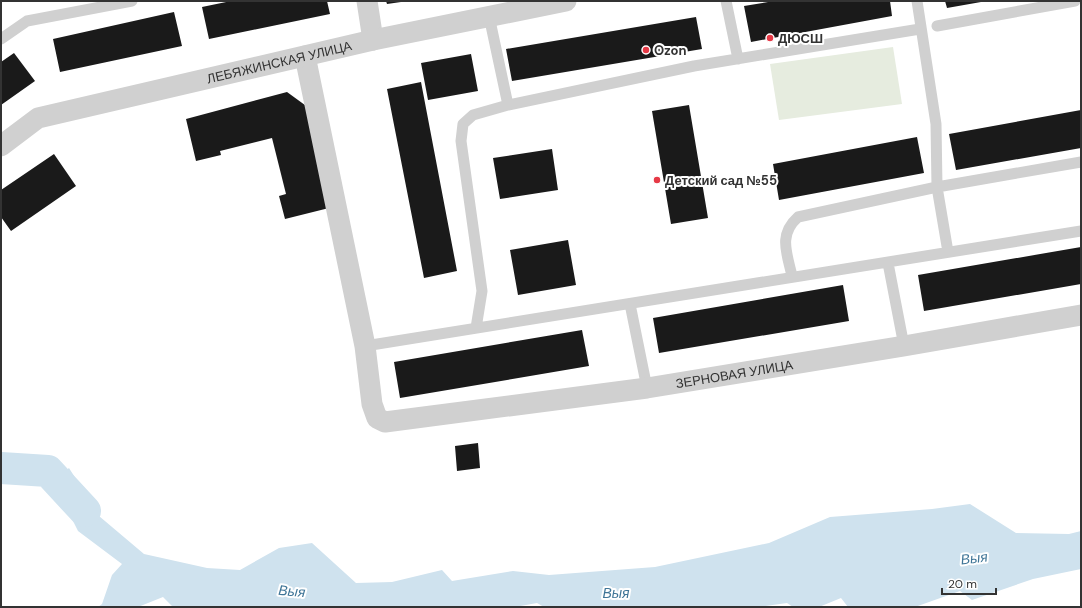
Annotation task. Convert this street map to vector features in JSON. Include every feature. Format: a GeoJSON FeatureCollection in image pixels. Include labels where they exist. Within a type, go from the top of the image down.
{"type":"FeatureCollection","features":[{"type":"Feature","properties":{"kind":"street"},"geometry":{"type":"LineString","coordinates":[[366,1],[374,40]]}},
{"type":"Feature","properties":{"kind":"street","name":"ЛЕБЯЖИНСКАЯ УЛИЦА"},"geometry":{"type":"LineString","coordinates":[[1,146],[38,118],[374,40],[566,1]]}},
{"type":"Feature","properties":{"kind":"street"},"geometry":{"type":"LineString","coordinates":[[305,56],[364,346]]}},
{"type":"Feature","properties":{"kind":"street","name":"ЗЕРНОВАЯ УЛИЦА"},"geometry":{"type":"LineString","coordinates":[[364,346],[372,404],[377,418],[385,422],[648,388],[1081,315]]}},
{"type":"Feature","properties":{"kind":"lane"},"geometry":{"type":"LineString","coordinates":[[1,39],[27,21],[132,1]]}},
{"type":"Feature","properties":{"kind":"lane"},"geometry":{"type":"LineString","coordinates":[[726,1],[738,59]]}},
{"type":"Feature","properties":{"kind":"lane"},"geometry":{"type":"LineString","coordinates":[[916,1],[936,124],[937,187],[948,252]]}},
{"type":"Feature","properties":{"kind":"lane"},"geometry":{"type":"LineString","coordinates":[[937,26],[1075,1]]}},
{"type":"Feature","properties":{"kind":"lane"},"geometry":{"type":"LineString","coordinates":[[489,16],[508,105]]}},
{"type":"Feature","properties":{"kind":"lane"},"geometry":{"type":"LineString","coordinates":[[476,328],[482,291],[461,141],[463,124],[473,115],[508,105],[694,66],[920,29]]}},
{"type":"Feature","properties":{"kind":"lane"},"geometry":{"type":"LineString","coordinates":[[792,276],[785,238],[789,225],[798,217],[937,187],[1081,162]]}},
{"type":"Feature","properties":{"kind":"lane"},"geometry":{"type":"LineString","coordinates":[[364,346],[630,304],[792,276],[888,263],[1081,231]]}},
{"type":"Feature","properties":{"kind":"lane"},"geometry":{"type":"LineString","coordinates":[[888,263],[904,346]]}},
{"type":"Feature","properties":{"kind":"lane"},"geometry":{"type":"LineString","coordinates":[[630,304],[648,388]]}},
{"type":"Feature","properties":{"kind":"shaded area"},"geometry":{"type":"Polygon","coordinates":[[[893,47],[902,104],[779,120],[770,64],[893,47]]]}},
{"type":"Feature","properties":{"kind":"water"},"geometry":{"type":"Polygon","coordinates":[[[69,468],[99,516],[144,554],[207,568],[240,570],[279,548],[312,543],[356,583],[392,582],[442,570],[452,581],[513,571],[549,575],[655,567],[769,543],[830,517],[932,509],[970,504],[1016,533],[1069,534],[1081,531],[1081,569],[1033,579],[972,600],[960,591],[915,607],[848,607],[841,598],[819,607],[793,607],[787,603],[759,607],[544,607],[537,603],[515,607],[173,607],[163,597],[138,607],[98,607],[102,604],[112,575],[122,564],[78,531],[53,481],[69,468]]]}},
{"type":"Feature","properties":{"kind":"building"},"geometry":{"type":"Polygon","coordinates":[[[231,1],[327,1],[330,14],[209,39],[202,7],[231,1]]]}},
{"type":"Feature","properties":{"kind":"building"},"geometry":{"type":"Polygon","coordinates":[[[386,1],[401,1],[401,2],[387,4],[386,1]]]}},
{"type":"Feature","properties":{"kind":"building"},"geometry":{"type":"Polygon","coordinates":[[[774,1],[890,1],[892,16],[751,42],[744,6],[774,1]]]}},
{"type":"Feature","properties":{"kind":"building"},"geometry":{"type":"Polygon","coordinates":[[[945,1],[981,1],[981,2],[947,8],[945,1]]]}},
{"type":"Feature","properties":{"kind":"building"},"geometry":{"type":"Polygon","coordinates":[[[174,12],[182,46],[60,72],[53,39],[174,12]]]}},
{"type":"Feature","properties":{"kind":"building"},"geometry":{"type":"Polygon","coordinates":[[[696,17],[702,49],[512,81],[506,49],[696,17]]]}},
{"type":"Feature","properties":{"kind":"building"},"geometry":{"type":"Polygon","coordinates":[[[14,53],[35,81],[1,105],[1,62],[14,53]]]}},
{"type":"Feature","properties":{"kind":"building"},"geometry":{"type":"Polygon","coordinates":[[[471,54],[478,91],[428,100],[421,63],[471,54]]]}},
{"type":"Feature","properties":{"kind":"building"},"geometry":{"type":"Polygon","coordinates":[[[421,82],[457,271],[424,278],[387,89],[421,82]]]}},
{"type":"Feature","properties":{"kind":"building"},"geometry":{"type":"Polygon","coordinates":[[[287,92],[309,108],[333,207],[285,219],[279,196],[286,194],[272,138],[220,151],[221,155],[196,161],[186,119],[287,92]]]}},
{"type":"Feature","properties":{"kind":"building"},"geometry":{"type":"Polygon","coordinates":[[[689,105],[708,218],[671,224],[652,111],[689,105]]]}},
{"type":"Feature","properties":{"kind":"building"},"geometry":{"type":"Polygon","coordinates":[[[1081,110],[1081,148],[956,170],[949,134],[1081,110]]]}},
{"type":"Feature","properties":{"kind":"building"},"geometry":{"type":"Polygon","coordinates":[[[917,137],[924,173],[779,200],[773,164],[917,137]]]}},
{"type":"Feature","properties":{"kind":"building"},"geometry":{"type":"Polygon","coordinates":[[[552,149],[558,190],[500,199],[493,158],[552,149]]]}},
{"type":"Feature","properties":{"kind":"building"},"geometry":{"type":"Polygon","coordinates":[[[54,154],[76,186],[11,231],[1,217],[1,190],[54,154]]]}},
{"type":"Feature","properties":{"kind":"building"},"geometry":{"type":"Polygon","coordinates":[[[568,240],[576,285],[518,295],[510,250],[568,240]]]}},
{"type":"Feature","properties":{"kind":"building"},"geometry":{"type":"Polygon","coordinates":[[[1081,247],[1081,284],[924,311],[918,275],[1081,247]]]}},
{"type":"Feature","properties":{"kind":"building"},"geometry":{"type":"Polygon","coordinates":[[[843,285],[849,321],[659,353],[653,318],[843,285]]]}},
{"type":"Feature","properties":{"kind":"building"},"geometry":{"type":"Polygon","coordinates":[[[582,330],[589,366],[400,398],[394,362],[582,330]]]}},
{"type":"Feature","properties":{"kind":"building"},"geometry":{"type":"Polygon","coordinates":[[[478,443],[480,468],[457,471],[455,446],[478,443]]]}},
{"type":"Feature","properties":{"kind":"waterway","name":"Выя"},"geometry":{"type":"LineString","coordinates":[[1,468],[48,471],[85,511]]}},
{"type":"Feature","properties":{"kind":"place","name":"ДЮСШ"},"geometry":{"type":"Point","coordinates":[770,38]}},
{"type":"Feature","properties":{"kind":"place","name":"Ozon"},"geometry":{"type":"Point","coordinates":[646,50]}},
{"type":"Feature","properties":{"kind":"place","name":"Детский сад №55"},"geometry":{"type":"Point","coordinates":[657,180]}}]}
